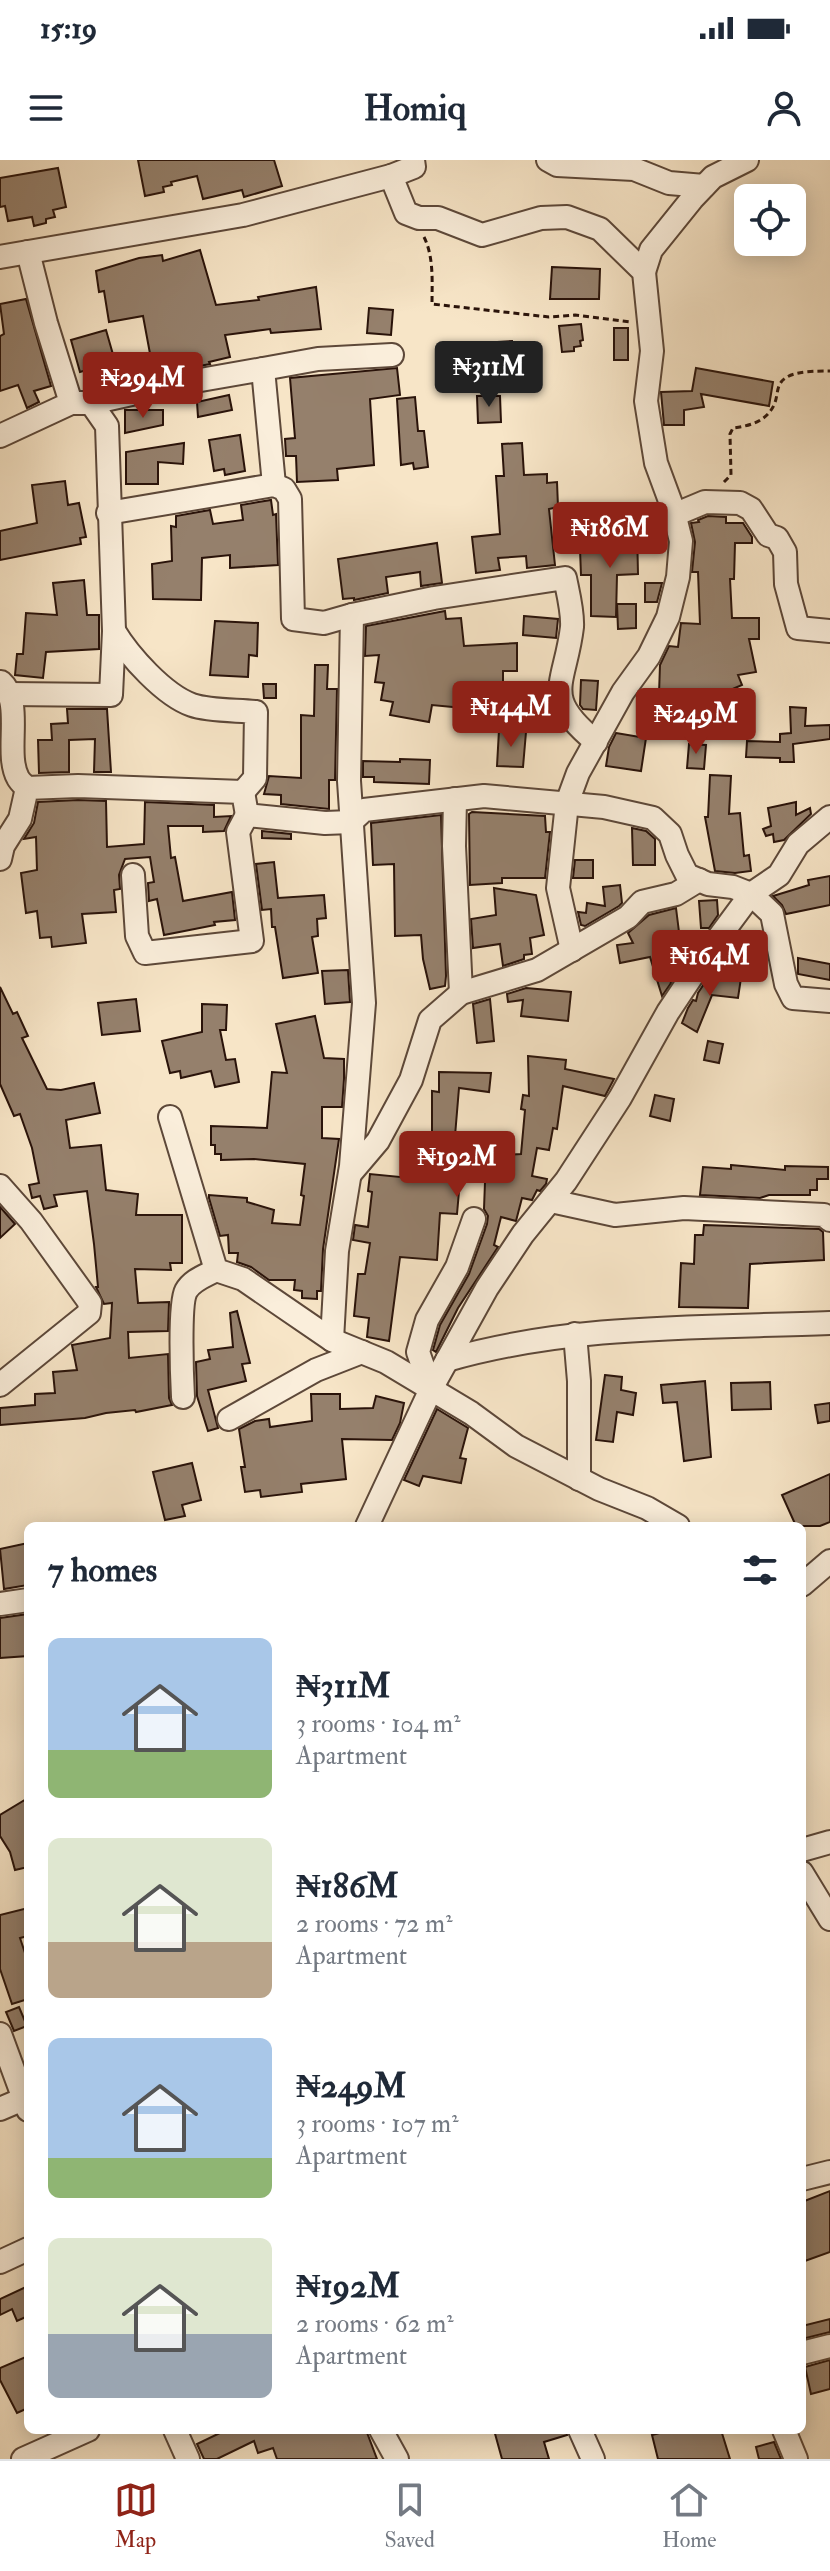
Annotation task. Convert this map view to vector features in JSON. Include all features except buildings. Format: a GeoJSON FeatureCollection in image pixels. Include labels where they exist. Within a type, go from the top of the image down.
{"type":"FeatureCollection","features":[{"type":"Feature","properties":{"kind":"street"},"geometry":{"type":"LineString","coordinates":[[0,257],[243,215],[391,176],[414,167],[413,160]]}},
{"type":"Feature","properties":{"kind":"street"},"geometry":{"type":"LineString","coordinates":[[548,160],[557,165],[634,169],[669,183],[704,186]]}},
{"type":"Feature","properties":{"kind":"street"},"geometry":{"type":"LineString","coordinates":[[572,950],[558,888],[567,803],[578,773],[623,692],[649,656],[668,617],[678,577],[681,541],[656,463],[646,401],[652,351],[644,272],[651,250],[704,186],[713,177],[747,160]]}},
{"type":"Feature","properties":{"kind":"street"},"geometry":{"type":"LineString","coordinates":[[391,176],[406,213],[419,218],[438,218],[482,235],[541,218],[567,217],[600,229],[644,272]]}},
{"type":"Feature","properties":{"kind":"street"},"geometry":{"type":"LineString","coordinates":[[28,252],[46,323],[81,403],[107,426],[114,631],[111,695],[4,687],[13,719],[17,778],[27,788],[78,786],[243,792]]}},
{"type":"Feature","properties":{"kind":"street"},"geometry":{"type":"LineString","coordinates":[[0,436],[81,403],[318,359],[392,355]]}},
{"type":"Feature","properties":{"kind":"street"},"geometry":{"type":"LineString","coordinates":[[263,369],[274,485]]}},
{"type":"Feature","properties":{"kind":"street"},"geometry":{"type":"LineString","coordinates":[[108,513],[274,485],[284,489],[290,499],[293,619],[324,623],[434,598],[565,578],[572,624],[561,676],[561,706],[576,726],[596,742]]}},
{"type":"Feature","properties":{"kind":"street"},"geometry":{"type":"LineString","coordinates":[[674,515],[705,502],[740,503],[751,509],[768,535],[777,538],[785,552],[788,592],[798,628],[830,631]]}},
{"type":"Feature","properties":{"kind":"street"},"geometry":{"type":"LineString","coordinates":[[332,1340],[337,1251],[350,1175],[364,1003],[349,781],[352,615]]}},
{"type":"Feature","properties":{"kind":"street"},"geometry":{"type":"LineString","coordinates":[[114,631],[127,653],[157,682],[192,705],[256,712],[255,778],[243,792]]}},
{"type":"Feature","properties":{"kind":"street"},"geometry":{"type":"LineString","coordinates":[[0,859],[3,846],[20,819],[27,788]]}},
{"type":"Feature","properties":{"kind":"street"},"geometry":{"type":"LineString","coordinates":[[133,875],[137,936],[145,953],[252,941],[238,832],[247,815],[243,792]]}},
{"type":"Feature","properties":{"kind":"street"},"geometry":{"type":"LineString","coordinates":[[247,815],[325,823],[351,822],[364,810],[484,796],[604,807],[653,818],[670,834],[687,875],[751,894],[772,914],[786,984],[793,998],[830,1001]]}},
{"type":"Feature","properties":{"kind":"street"},"geometry":{"type":"LineString","coordinates":[[455,799],[454,859],[461,993]]}},
{"type":"Feature","properties":{"kind":"street"},"geometry":{"type":"LineString","coordinates":[[369,1522],[431,1389],[487,1288],[523,1234],[551,1201],[620,1098],[668,1012],[751,894],[779,875],[798,844],[830,817]]}},
{"type":"Feature","properties":{"kind":"street"},"geometry":{"type":"LineString","coordinates":[[350,1175],[378,1141],[411,1080],[430,1020],[461,993],[537,970],[628,917],[642,902],[676,894],[699,880]]}},
{"type":"Feature","properties":{"kind":"street"},"geometry":{"type":"LineString","coordinates":[[170,1117],[216,1270]]}},
{"type":"Feature","properties":{"kind":"street"},"geometry":{"type":"LineString","coordinates":[[0,1186],[31,1221],[90,1303],[89,1313],[0,1385]]}},
{"type":"Feature","properties":{"kind":"street"},"geometry":{"type":"LineString","coordinates":[[551,1201],[615,1215],[684,1208],[824,1215],[830,1220]]}},
{"type":"Feature","properties":{"kind":"street"},"geometry":{"type":"LineString","coordinates":[[431,1389],[418,1352],[427,1320],[457,1267],[474,1219]]}},
{"type":"Feature","properties":{"kind":"street"},"geometry":{"type":"LineString","coordinates":[[183,1397],[184,1293],[194,1281],[216,1270],[243,1279],[332,1340],[386,1362],[471,1413],[516,1446],[671,1522]]}},
{"type":"Feature","properties":{"kind":"street"},"geometry":{"type":"LineString","coordinates":[[447,1360],[495,1346],[575,1334],[830,1323]]}},
{"type":"Feature","properties":{"kind":"street"},"geometry":{"type":"LineString","coordinates":[[575,1334],[579,1381],[579,1479]]}},
{"type":"Feature","properties":{"kind":"street"},"geometry":{"type":"LineString","coordinates":[[229,1419],[316,1370],[362,1352]]}},
{"type":"Feature","properties":{"kind":"street"},"geometry":{"type":"LineString","coordinates":[[806,1582],[830,1561]]}},
{"type":"Feature","properties":{"kind":"street"},"geometry":{"type":"LineString","coordinates":[[0,1604],[24,1601]]}},
{"type":"Feature","properties":{"kind":"street"},"geometry":{"type":"LineString","coordinates":[[806,1849],[830,1842]]}},
{"type":"Feature","properties":{"kind":"street"},"geometry":{"type":"LineString","coordinates":[[806,1880],[830,1919]]}},
{"type":"Feature","properties":{"kind":"street"},"geometry":{"type":"LineString","coordinates":[[0,2034],[24,2097]]}},
{"type":"Feature","properties":{"kind":"street"},"geometry":{"type":"LineString","coordinates":[[0,2109],[24,2103]]}},
{"type":"Feature","properties":{"kind":"street"},"geometry":{"type":"LineString","coordinates":[[806,2178],[830,2172]]}},
{"type":"Feature","properties":{"kind":"street"},"geometry":{"type":"LineString","coordinates":[[0,2262],[24,2251]]}},
{"type":"Feature","properties":{"kind":"street"},"geometry":{"type":"LineString","coordinates":[[806,2352],[830,2346]]}},
{"type":"Feature","properties":{"kind":"street"},"geometry":{"type":"LineString","coordinates":[[23,2459],[79,2434]]}},
{"type":"Feature","properties":{"kind":"street"},"geometry":{"type":"LineString","coordinates":[[177,2434],[188,2459]]}},
{"type":"Feature","properties":{"kind":"street"},"geometry":{"type":"LineString","coordinates":[[383,2434],[397,2459]]}},
{"type":"Feature","properties":{"kind":"street"},"geometry":{"type":"LineString","coordinates":[[582,2434],[593,2459]]}},
{"type":"Feature","properties":{"kind":"street"},"geometry":{"type":"LineString","coordinates":[[786,2434],[796,2459]]}},
{"type":"Feature","properties":{"kind":"path"},"geometry":{"type":"LineString","coordinates":[[419,218],[429,246],[432,304],[650,324]]}},
{"type":"Feature","properties":{"kind":"path"},"geometry":{"type":"LineString","coordinates":[[705,502],[731,475],[730,434],[733,428],[754,425],[764,417],[774,405],[778,386],[787,376],[830,371]]}}]}
